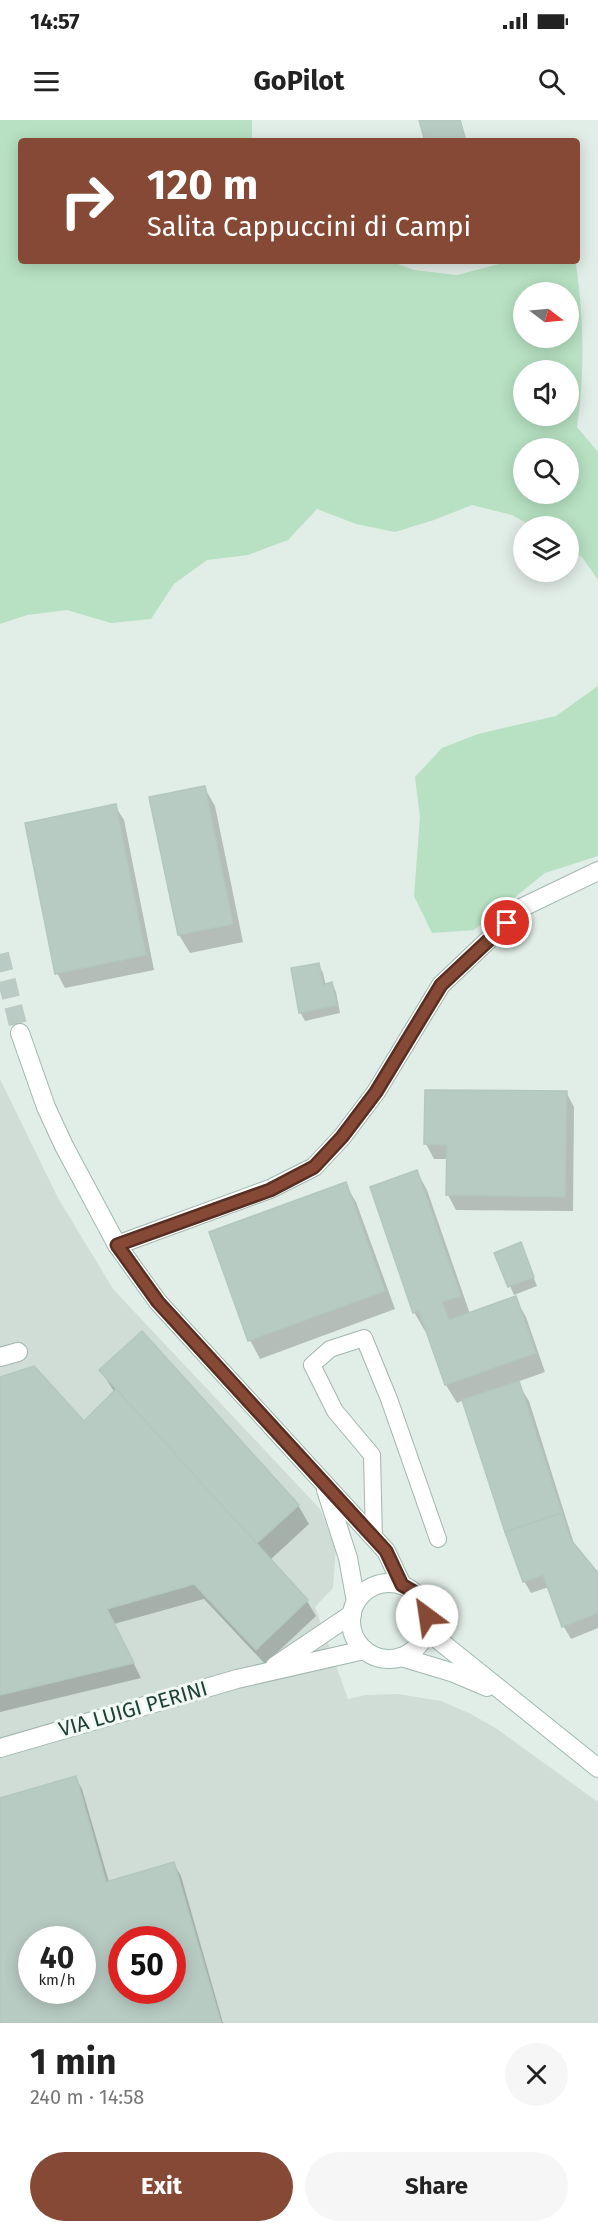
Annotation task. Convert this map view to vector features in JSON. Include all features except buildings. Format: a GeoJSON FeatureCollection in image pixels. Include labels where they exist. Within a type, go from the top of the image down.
{"type":"FeatureCollection","features":[{"type":"Feature","properties":{"kind":"main road"},"geometry":{"type":"LineString","coordinates":[[117,1245],[270,1190],[314,1167],[342,1137],[376,1092],[441,985],[523,907],[598,871]]}},
{"type":"Feature","properties":{"kind":"main road"},"geometry":{"type":"LineString","coordinates":[[20,1033],[46,1107],[117,1245],[158,1302],[386,1551],[402,1585]]}},
{"type":"Feature","properties":{"kind":"main road"},"geometry":{"type":"LineString","coordinates":[[324,1485],[348,1558],[354,1608],[351,1627],[356,1640],[364,1650],[388,1659],[401,1657],[412,1651],[421,1642],[426,1630],[427,1616],[423,1603],[414,1592],[402,1585],[389,1582],[376,1585],[364,1592],[354,1608]]}},
{"type":"Feature","properties":{"kind":"main road","name":"VIA LUIGI PERINI"},"geometry":{"type":"LineString","coordinates":[[266,1672],[354,1608]]}},
{"type":"Feature","properties":{"kind":"main road"},"geometry":{"type":"LineString","coordinates":[[426,1630],[598,1768]]}},
{"type":"Feature","properties":{"kind":"main road","name":"VIA LUIGI PERINI"},"geometry":{"type":"LineString","coordinates":[[0,1748],[266,1672],[364,1650]]}},
{"type":"Feature","properties":{"kind":"main road"},"geometry":{"type":"LineString","coordinates":[[401,1657],[454,1673],[508,1697]]}},
{"type":"Feature","properties":{"kind":"lane"},"geometry":{"type":"LineString","coordinates":[[374,1538],[372,1455],[335,1411],[312,1365],[330,1349],[364,1338],[389,1399],[438,1539]]}},
{"type":"Feature","properties":{"kind":"shaded area"},"geometry":{"type":"Polygon","coordinates":[[[0,1079],[58,1198],[113,1289],[320,1509],[336,1548],[333,1588],[315,1607],[348,1699],[366,1695],[398,1694],[441,1701],[497,1729],[598,1802],[598,2023],[0,2023],[0,1079]]]}},
{"type":"Feature","properties":{"kind":"green space"},"geometry":{"type":"Polygon","coordinates":[[[0,120],[252,120],[252,138],[18,138],[18,264],[398,264],[414,270],[457,275],[499,264],[576,264],[578,282],[513,282],[513,348],[579,348],[579,289],[582,346],[579,406],[579,360],[513,360],[513,426],[577,426],[598,452],[598,580],[579,555],[579,516],[514,516],[472,505],[395,532],[356,524],[317,509],[288,540],[248,555],[207,560],[174,584],[151,619],[111,623],[67,610],[27,615],[0,624],[0,120]]]}},
{"type":"Feature","properties":{"kind":"green space"},"geometry":{"type":"Polygon","coordinates":[[[598,686],[598,856],[545,873],[474,930],[432,933],[414,896],[420,817],[415,777],[442,748],[478,734],[556,716],[598,686]]]}},
{"type":"Feature","properties":{"kind":"tunnel"},"geometry":{"type":"LineString","coordinates":[[0,954],[20,1033]]}},
{"type":"Feature","properties":{"kind":"route"},"geometry":{"type":"LineString","coordinates":[[427,1616],[423,1603],[414,1592],[402,1585],[386,1551],[158,1302],[117,1245],[270,1190],[314,1167],[342,1137],[376,1092],[441,985],[507,923]]}}]}
